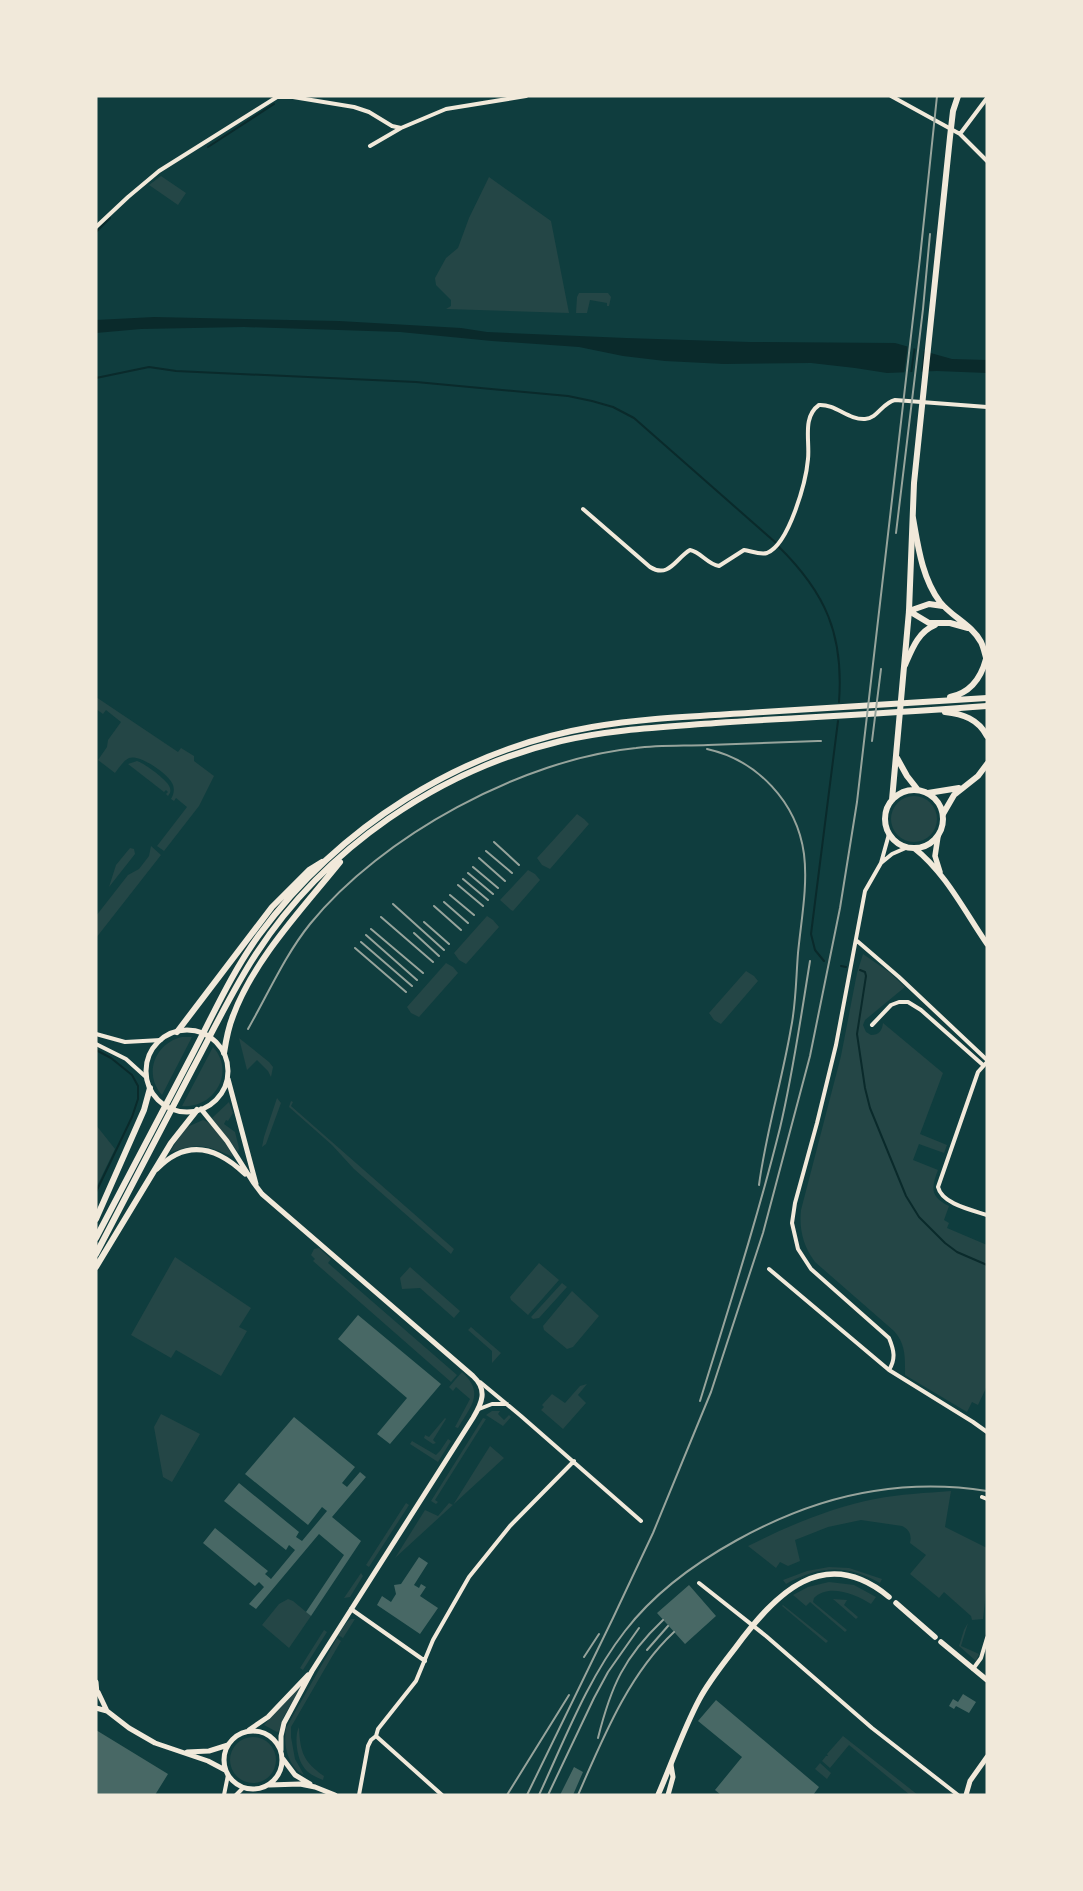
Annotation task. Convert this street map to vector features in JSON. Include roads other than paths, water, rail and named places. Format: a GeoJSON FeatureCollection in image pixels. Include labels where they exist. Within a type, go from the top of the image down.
{"type":"FeatureCollection","features":[{"type":"Feature","properties":{"kind":"main road"},"geometry":{"type":"LineString","coordinates":[[892,800],[909,611],[914,483],[935,295],[953,96]]}},
{"type":"Feature","properties":{"kind":"main road"},"geometry":{"type":"LineString","coordinates":[[953,111],[958,96]]}},
{"type":"Feature","properties":{"kind":"main road"},"geometry":{"type":"LineString","coordinates":[[913,518],[920,554],[928,580],[943,606],[969,628],[982,643],[986,660],[980,675],[970,688],[956,695],[926,702]]}},
{"type":"Feature","properties":{"kind":"main road"},"geometry":{"type":"LineString","coordinates":[[909,611],[928,604],[943,606]]}},
{"type":"Feature","properties":{"kind":"main road"},"geometry":{"type":"LineString","coordinates":[[909,611],[928,623],[957,624],[969,628]]}},
{"type":"Feature","properties":{"kind":"main road"},"geometry":{"type":"LineString","coordinates":[[905,665],[917,639],[924,631],[938,623]]}},
{"type":"Feature","properties":{"kind":"main road"},"geometry":{"type":"LineString","coordinates":[[96,1238],[208,1023],[242,961],[260,935],[294,892],[327,860],[372,821],[421,789],[485,758],[549,736],[594,727],[637,722],[987,698]]}},
{"type":"Feature","properties":{"kind":"main road"},"geometry":{"type":"LineString","coordinates":[[96,1254],[215,1027],[248,967],[275,928],[314,882],[351,848],[390,818],[448,782],[510,756],[562,740],[597,734],[655,728],[987,706]]}},
{"type":"Feature","properties":{"kind":"main road"},"geometry":{"type":"LineString","coordinates":[[924,711],[966,716],[979,725],[987,736]]}},
{"type":"Feature","properties":{"kind":"main road"},"geometry":{"type":"LineString","coordinates":[[896,757],[918,790]]}},
{"type":"Feature","properties":{"kind":"main road"},"geometry":{"type":"LineString","coordinates":[[943,814],[952,797],[960,788],[978,776],[987,764]]}},
{"type":"Feature","properties":{"kind":"main road"},"geometry":{"type":"LineString","coordinates":[[928,793],[960,788]]}},
{"type":"Feature","properties":{"kind":"main road"},"geometry":{"type":"LineString","coordinates":[[940,874],[936,856],[938,836],[943,825],[943,814],[939,803],[928,793],[918,790],[903,792],[892,800],[887,808],[885,817],[889,834],[897,842],[924,856],[940,874],[987,944]]}},
{"type":"Feature","properties":{"kind":"main road"},"geometry":{"type":"LineString","coordinates":[[911,848],[926,846],[938,836]]}},
{"type":"Feature","properties":{"kind":"main road"},"geometry":{"type":"LineString","coordinates":[[224,1053],[233,1015],[260,966],[290,921],[351,848]]}},
{"type":"Feature","properties":{"kind":"main road"},"geometry":{"type":"LineString","coordinates":[[177,1032],[272,907],[309,870],[327,860]]}},
{"type":"Feature","properties":{"kind":"main road"},"geometry":{"type":"LineString","coordinates":[[96,1219],[144,1110],[150,1088]]}},
{"type":"Feature","properties":{"kind":"main road"},"geometry":{"type":"LineString","coordinates":[[96,1266],[178,1133],[199,1110]]}},
{"type":"Feature","properties":{"kind":"main road"},"geometry":{"type":"LineString","coordinates":[[658,1795],[704,1690],[753,1625],[790,1588],[818,1577],[832,1575],[854,1578],[873,1586],[889,1597]]}},
{"type":"Feature","properties":{"kind":"main road"},"geometry":{"type":"LineString","coordinates":[[896,1603],[935,1637]]}},
{"type":"Feature","properties":{"kind":"main road"},"geometry":{"type":"LineString","coordinates":[[941,1642],[987,1680]]}},
{"type":"Feature","properties":{"kind":"street"},"geometry":{"type":"LineString","coordinates":[[370,146],[401,128],[446,110],[526,96]]}},
{"type":"Feature","properties":{"kind":"street"},"geometry":{"type":"LineString","coordinates":[[891,96],[960,134],[987,161]]}},
{"type":"Feature","properties":{"kind":"street"},"geometry":{"type":"LineString","coordinates":[[96,227],[159,171],[277,97],[293,97],[354,107],[369,112],[392,126],[401,128]]}},
{"type":"Feature","properties":{"kind":"street"},"geometry":{"type":"LineString","coordinates":[[960,134],[986,99]]}},
{"type":"Feature","properties":{"kind":"street"},"geometry":{"type":"LineString","coordinates":[[583,509],[657,570],[669,569],[690,550],[695,551],[710,563],[719,566],[744,550],[761,554],[767,552],[788,529],[792,521],[808,463],[808,421],[819,405],[831,406],[863,419],[871,418],[884,404],[895,400],[987,407]]}},
{"type":"Feature","properties":{"kind":"street"},"geometry":{"type":"LineString","coordinates":[[889,834],[886,852],[865,891],[829,1074],[795,1203],[792,1223],[798,1249],[811,1269],[889,1338],[894,1354],[893,1364],[889,1370]]}},
{"type":"Feature","properties":{"kind":"street"},"geometry":{"type":"LineString","coordinates":[[881,863],[894,852],[911,848]]}},
{"type":"Feature","properties":{"kind":"street"},"geometry":{"type":"LineString","coordinates":[[856,940],[899,977],[985,1062]]}},
{"type":"Feature","properties":{"kind":"street"},"geometry":{"type":"LineString","coordinates":[[872,1025],[891,1005],[899,1002],[908,1002],[916,1006],[985,1062]]}},
{"type":"Feature","properties":{"kind":"street"},"geometry":{"type":"LineString","coordinates":[[228,1076],[224,1089],[218,1098],[199,1110],[184,1112],[170,1108],[158,1100],[150,1088],[147,1068],[149,1057],[154,1048],[161,1040],[177,1032],[191,1030],[204,1034],[216,1042],[224,1053],[227,1062],[228,1076],[256,1187]]}},
{"type":"Feature","properties":{"kind":"street"},"geometry":{"type":"LineString","coordinates":[[96,1034],[125,1042],[161,1040]]}},
{"type":"Feature","properties":{"kind":"street"},"geometry":{"type":"LineString","coordinates":[[96,1044],[126,1059],[147,1078]]}},
{"type":"Feature","properties":{"kind":"street"},"geometry":{"type":"LineString","coordinates":[[985,1062],[978,1072],[938,1186],[940,1192],[947,1199],[987,1215]]}},
{"type":"Feature","properties":{"kind":"street"},"geometry":{"type":"LineString","coordinates":[[199,1110],[227,1141],[256,1187],[479,1382],[574,1461],[642,1521]]}},
{"type":"Feature","properties":{"kind":"street"},"geometry":{"type":"LineString","coordinates":[[153,1173],[176,1154],[190,1150],[200,1150],[212,1151],[225,1157],[250,1179]]}},
{"type":"Feature","properties":{"kind":"street"},"geometry":{"type":"LineString","coordinates":[[769,1269],[889,1370],[987,1432]]}},
{"type":"Feature","properties":{"kind":"street"},"geometry":{"type":"LineString","coordinates":[[315,1787],[296,1775],[283,1759],[281,1736],[284,1723],[312,1671],[350,1609],[479,1409],[483,1397],[483,1389],[479,1382]]}},
{"type":"Feature","properties":{"kind":"street"},"geometry":{"type":"LineString","coordinates":[[479,1409],[489,1404],[507,1404]]}},
{"type":"Feature","properties":{"kind":"street"},"geometry":{"type":"LineString","coordinates":[[359,1795],[370,1740],[376,1736],[378,1729],[413,1685],[433,1640],[459,1592],[488,1552],[517,1518],[574,1461]]}},
{"type":"Feature","properties":{"kind":"street"},"geometry":{"type":"LineString","coordinates":[[700,1583],[753,1625],[872,1728],[958,1795]]}},
{"type":"Feature","properties":{"kind":"street"},"geometry":{"type":"LineString","coordinates":[[350,1609],[425,1661]]}},
{"type":"Feature","properties":{"kind":"street"},"geometry":{"type":"LineString","coordinates":[[973,1669],[981,1658],[987,1638]]}},
{"type":"Feature","properties":{"kind":"street"},"geometry":{"type":"LineString","coordinates":[[224,1795],[226,1772],[224,1757],[228,1745],[236,1736],[248,1731],[268,1717],[312,1671]]}},
{"type":"Feature","properties":{"kind":"street"},"geometry":{"type":"LineString","coordinates":[[96,1682],[97,1695],[107,1711]]}},
{"type":"Feature","properties":{"kind":"street"},"geometry":{"type":"LineString","coordinates":[[96,1708],[107,1711],[138,1734],[226,1772],[233,1782],[243,1788],[255,1790],[268,1786],[296,1783],[315,1787],[335,1795]]}},
{"type":"Feature","properties":{"kind":"street"},"geometry":{"type":"LineString","coordinates":[[248,1731],[256,1731],[268,1735],[276,1741],[281,1750]]}},
{"type":"Feature","properties":{"kind":"street"},"geometry":{"type":"LineString","coordinates":[[376,1736],[381,1743],[442,1795]]}},
{"type":"Feature","properties":{"kind":"street"},"geometry":{"type":"LineString","coordinates":[[183,1752],[209,1751],[228,1745]]}},
{"type":"Feature","properties":{"kind":"street"},"geometry":{"type":"LineString","coordinates":[[966,1795],[970,1781],[987,1757]]}},
{"type":"Feature","properties":{"kind":"street"},"geometry":{"type":"LineString","coordinates":[[268,1786],[279,1774],[283,1759]]}},
{"type":"Feature","properties":{"kind":"street"},"geometry":{"type":"LineString","coordinates":[[668,1795],[673,1777],[670,1765]]}},
{"type":"Feature","properties":{"kind":"street"},"geometry":{"type":"LineString","coordinates":[[236,1795],[243,1788]]}},
{"type":"Feature","properties":{"kind":"waterway"},"geometry":{"type":"LineString","coordinates":[[208,147],[274,104]]}},
{"type":"Feature","properties":{"kind":"waterway"},"geometry":{"type":"LineString","coordinates":[[96,232],[110,218]]}},
{"type":"Feature","properties":{"kind":"waterway"},"geometry":{"type":"LineString","coordinates":[[96,378],[149,367],[176,371],[416,382],[568,396],[592,401],[613,407],[634,418],[775,542]]}},
{"type":"Feature","properties":{"kind":"waterway"},"geometry":{"type":"LineString","coordinates":[[778,546],[795,563],[808,581],[820,598],[828,616],[835,636],[838,656],[840,678],[839,702]]}},
{"type":"Feature","properties":{"kind":"waterway"},"geometry":{"type":"LineString","coordinates":[[824,961],[815,950],[811,934],[838,721]]}},
{"type":"Feature","properties":{"kind":"waterway"},"geometry":{"type":"LineString","coordinates":[[841,966],[846,967]]}},
{"type":"Feature","properties":{"kind":"waterway"},"geometry":{"type":"LineString","coordinates":[[860,970],[865,972],[866,976],[857,1034],[865,1088],[870,1108],[906,1196],[919,1217],[945,1243],[957,1252],[987,1265]]}},
{"type":"Feature","properties":{"kind":"waterway"},"geometry":{"type":"LineString","coordinates":[[96,1050],[111,1058],[132,1075],[138,1086],[138,1099],[132,1117],[96,1192]]}},
{"type":"Feature","properties":{"kind":"railway"},"geometry":{"type":"LineString","coordinates":[[527,1795],[653,1533],[711,1392],[763,1233],[810,1056],[840,908],[857,802],[937,96]]}},
{"type":"Feature","properties":{"kind":"railway"},"geometry":{"type":"LineString","coordinates":[[896,533],[923,309],[930,234]]}},
{"type":"Feature","properties":{"kind":"railway"},"geometry":{"type":"LineString","coordinates":[[872,741],[881,669]]}},
{"type":"Feature","properties":{"kind":"railway"},"geometry":{"type":"LineString","coordinates":[[248,1029],[301,936],[340,892],[375,861],[457,807],[502,785],[547,768],[592,755],[654,746],[821,741]]}},
{"type":"Feature","properties":{"kind":"railway"},"geometry":{"type":"LineString","coordinates":[[707,749],[742,763],[758,773],[772,786],[793,817],[800,835],[804,854],[805,891],[794,1010],[759,1185]]}},
{"type":"Feature","properties":{"kind":"railway"},"geometry":{"type":"LineString","coordinates":[[494,842],[519,865]]}},
{"type":"Feature","properties":{"kind":"railway"},"geometry":{"type":"LineString","coordinates":[[486,851],[512,873]]}},
{"type":"Feature","properties":{"kind":"railway"},"geometry":{"type":"LineString","coordinates":[[479,858],[505,881]]}},
{"type":"Feature","properties":{"kind":"railway"},"geometry":{"type":"LineString","coordinates":[[473,867],[498,888]]}},
{"type":"Feature","properties":{"kind":"railway"},"geometry":{"type":"LineString","coordinates":[[468,873],[493,894]]}},
{"type":"Feature","properties":{"kind":"railway"},"geometry":{"type":"LineString","coordinates":[[463,879],[488,900]]}},
{"type":"Feature","properties":{"kind":"railway"},"geometry":{"type":"LineString","coordinates":[[458,885],[483,906]]}},
{"type":"Feature","properties":{"kind":"railway"},"geometry":{"type":"LineString","coordinates":[[450,895],[474,915]]}},
{"type":"Feature","properties":{"kind":"railway"},"geometry":{"type":"LineString","coordinates":[[444,902],[468,923]]}},
{"type":"Feature","properties":{"kind":"railway"},"geometry":{"type":"LineString","coordinates":[[393,904],[444,950]]}},
{"type":"Feature","properties":{"kind":"railway"},"geometry":{"type":"LineString","coordinates":[[434,906],[461,930]]}},
{"type":"Feature","properties":{"kind":"railway"},"geometry":{"type":"LineString","coordinates":[[381,917],[433,962]]}},
{"type":"Feature","properties":{"kind":"railway"},"geometry":{"type":"LineString","coordinates":[[424,922],[449,944]]}},
{"type":"Feature","properties":{"kind":"railway"},"geometry":{"type":"LineString","coordinates":[[371,929],[423,973]]}},
{"type":"Feature","properties":{"kind":"railway"},"geometry":{"type":"LineString","coordinates":[[414,933],[439,956]]}},
{"type":"Feature","properties":{"kind":"railway"},"geometry":{"type":"LineString","coordinates":[[366,935],[417,980]]}},
{"type":"Feature","properties":{"kind":"railway"},"geometry":{"type":"LineString","coordinates":[[361,942],[412,986]]}},
{"type":"Feature","properties":{"kind":"railway"},"geometry":{"type":"LineString","coordinates":[[355,948],[406,992]]}},
{"type":"Feature","properties":{"kind":"railway"},"geometry":{"type":"LineString","coordinates":[[700,1401],[752,1231],[780,1128],[793,1065],[810,961]]}},
{"type":"Feature","properties":{"kind":"railway"},"geometry":{"type":"LineString","coordinates":[[539,1795],[578,1710],[611,1650],[647,1606],[674,1582],[704,1560],[737,1540],[771,1523],[841,1498],[874,1491],[916,1487],[945,1487],[987,1491]]}},
{"type":"Feature","properties":{"kind":"railway"},"geometry":{"type":"LineString","coordinates":[[598,1738],[608,1703],[621,1673],[638,1647],[663,1620]]}},
{"type":"Feature","properties":{"kind":"railway"},"geometry":{"type":"LineString","coordinates":[[647,1650],[668,1626]]}},
{"type":"Feature","properties":{"kind":"railway"},"geometry":{"type":"LineString","coordinates":[[548,1795],[608,1672],[639,1628]]}},
{"type":"Feature","properties":{"kind":"railway"},"geometry":{"type":"LineString","coordinates":[[578,1795],[607,1730],[630,1687],[658,1649],[674,1632]]}},
{"type":"Feature","properties":{"kind":"railway"},"geometry":{"type":"LineString","coordinates":[[584,1657],[599,1634]]}},
{"type":"Feature","properties":{"kind":"railway"},"geometry":{"type":"LineString","coordinates":[[507,1795],[569,1695]]}}]}
